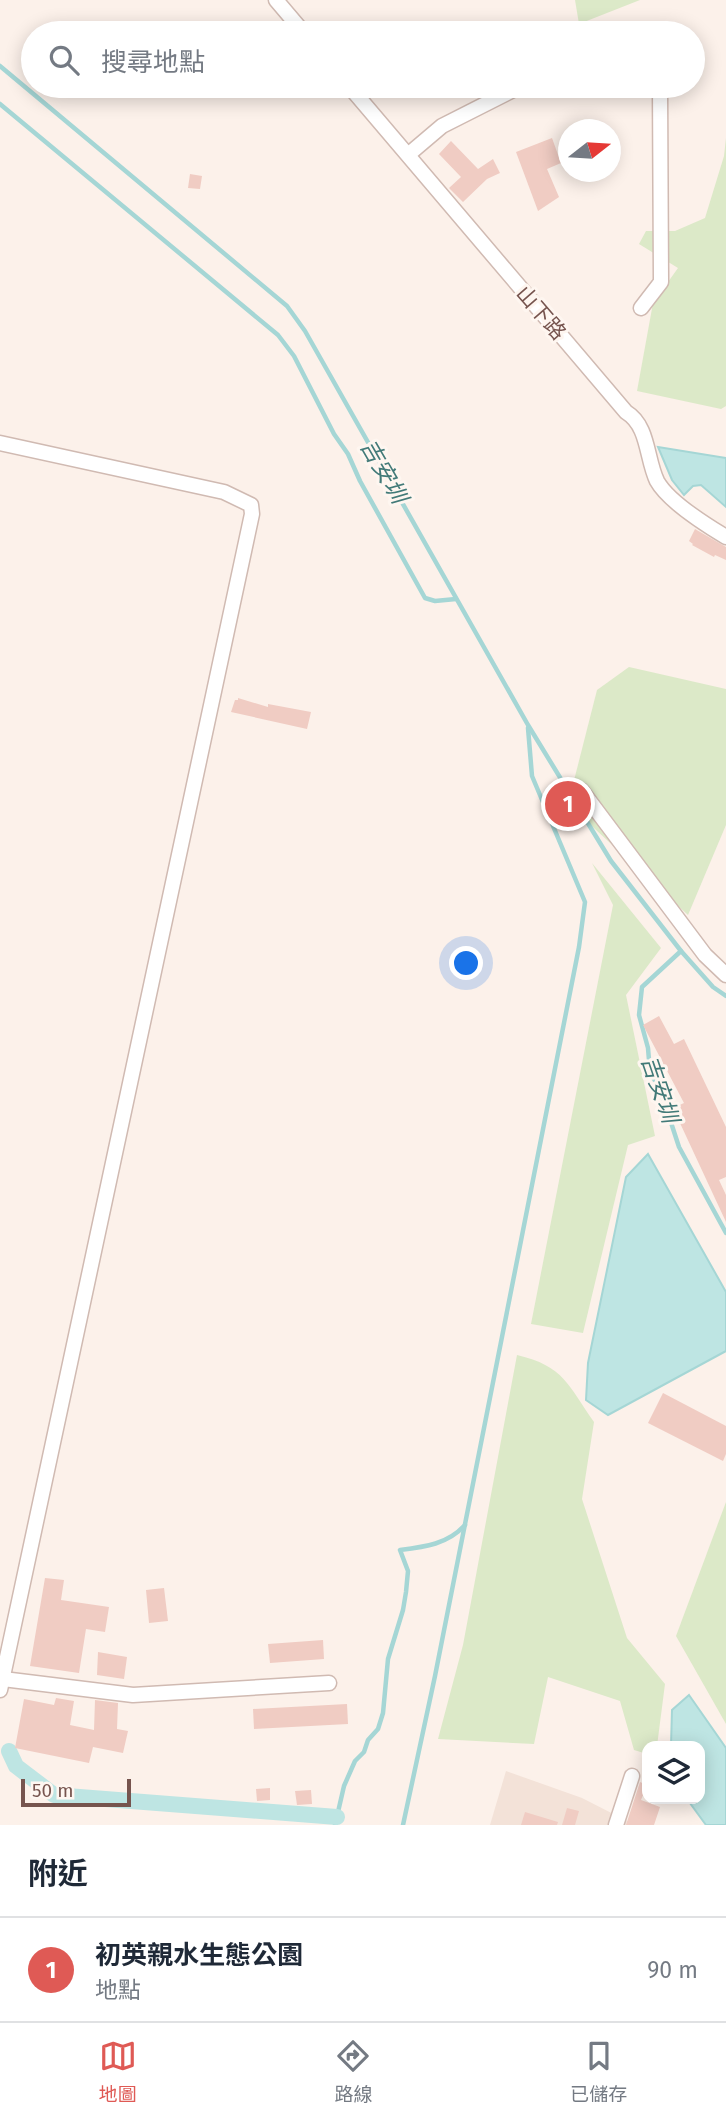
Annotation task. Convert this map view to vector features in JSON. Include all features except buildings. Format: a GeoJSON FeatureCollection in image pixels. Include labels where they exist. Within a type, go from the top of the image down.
{"type":"FeatureCollection","features":[{"type":"Feature","properties":{"kind":"street"},"geometry":{"type":"LineString","coordinates":[[276,0],[294,21]]}},
{"type":"Feature","properties":{"kind":"street","name":"山下路"},"geometry":{"type":"LineString","coordinates":[[360,98],[626,412],[636,418],[657,480],[664,490],[726,537]]}},
{"type":"Feature","properties":{"kind":"street"},"geometry":{"type":"LineString","coordinates":[[409,154],[442,126],[497,98]]}},
{"type":"Feature","properties":{"kind":"street"},"geometry":{"type":"LineString","coordinates":[[641,307],[661,282],[660,98]]}},
{"type":"Feature","properties":{"kind":"street"},"geometry":{"type":"LineString","coordinates":[[0,443],[224,492],[251,505],[252,514],[1,1685],[133,1695],[329,1684]]}},
{"type":"Feature","properties":{"kind":"street"},"geometry":{"type":"LineString","coordinates":[[582,791],[705,955],[726,975]]}},
{"type":"Feature","properties":{"kind":"street"},"geometry":{"type":"LineString","coordinates":[[616,1825],[632,1776]]}},
{"type":"Feature","properties":{"kind":"shaded area"},"geometry":{"type":"Polygon","coordinates":[[[506,1771],[582,1798],[635,1825],[490,1825],[506,1771]]]}},
{"type":"Feature","properties":{"kind":"green space"},"geometry":{"type":"Polygon","coordinates":[[[575,0],[640,0],[587,21],[578,21],[575,0]]]}},
{"type":"Feature","properties":{"kind":"green space"},"geometry":{"type":"Polygon","coordinates":[[[726,138],[726,406],[721,409],[637,391],[653,303],[678,268],[639,244],[646,231],[675,231],[705,218],[724,156],[726,138]]]}},
{"type":"Feature","properties":{"kind":"green space"},"geometry":{"type":"Polygon","coordinates":[[[629,667],[726,689],[726,825],[688,915],[568,804],[597,690],[629,667]]]}},
{"type":"Feature","properties":{"kind":"green space"},"geometry":{"type":"Polygon","coordinates":[[[592,863],[661,948],[626,995],[655,1136],[628,1145],[583,1333],[531,1324],[613,905],[592,863]]]}},
{"type":"Feature","properties":{"kind":"green space"},"geometry":{"type":"Polygon","coordinates":[[[517,1355],[555,1371],[571,1387],[594,1422],[582,1499],[627,1638],[665,1684],[658,1741],[642,1741],[642,1752],[634,1750],[620,1701],[548,1677],[534,1744],[438,1739],[463,1645],[517,1355]]]}},
{"type":"Feature","properties":{"kind":"green space"},"geometry":{"type":"Polygon","coordinates":[[[726,1502],[726,1724],[676,1636],[726,1502]]]}},
{"type":"Feature","properties":{"kind":"water"},"geometry":{"type":"Polygon","coordinates":[[[658,447],[726,458],[726,507],[701,485],[693,486],[684,495],[672,480],[658,447]]]}},
{"type":"Feature","properties":{"kind":"water"},"geometry":{"type":"Polygon","coordinates":[[[648,1154],[726,1292],[726,1351],[608,1415],[586,1400],[588,1363],[626,1177],[648,1154]]]}},
{"type":"Feature","properties":{"kind":"water"},"geometry":{"type":"Polygon","coordinates":[[[689,1695],[726,1748],[726,1825],[706,1825],[691,1804],[705,1804],[705,1741],[671,1741],[672,1710],[689,1695]]]}},
{"type":"Feature","properties":{"kind":"waterway","name":"吉安圳"},"geometry":{"type":"LineString","coordinates":[[0,66],[21,84]]}},
{"type":"Feature","properties":{"kind":"waterway","name":"吉安圳"},"geometry":{"type":"LineString","coordinates":[[38,98],[287,306],[305,331],[528,725],[611,861],[681,951],[713,987],[726,996]]}},
{"type":"Feature","properties":{"kind":"waterway"},"geometry":{"type":"LineString","coordinates":[[0,104],[278,335],[294,356],[425,598],[435,601],[456,599]]}},
{"type":"Feature","properties":{"kind":"waterway"},"geometry":{"type":"LineString","coordinates":[[403,1825],[579,947],[585,902],[532,776],[528,728]]}},
{"type":"Feature","properties":{"kind":"waterway","name":"吉安圳"},"geometry":{"type":"LineString","coordinates":[[681,951],[642,987],[639,1015],[648,1048],[650,1072],[660,1089],[679,1147],[726,1233]]}},
{"type":"Feature","properties":{"kind":"waterway"},"geometry":{"type":"LineString","coordinates":[[335,1825],[344,1786],[355,1761],[378,1729],[383,1713],[388,1659],[406,1592],[408,1571],[400,1550],[444,1540],[465,1525]]}},
{"type":"Feature","properties":{"kind":"waterway"},"geometry":{"type":"LineString","coordinates":[[9,1751],[16,1766],[54,1795],[337,1817]]}},
{"type":"Feature","properties":{"kind":"place","name":"初英親水生態公園"},"geometry":{"type":"Point","coordinates":[568,804]}}]}
